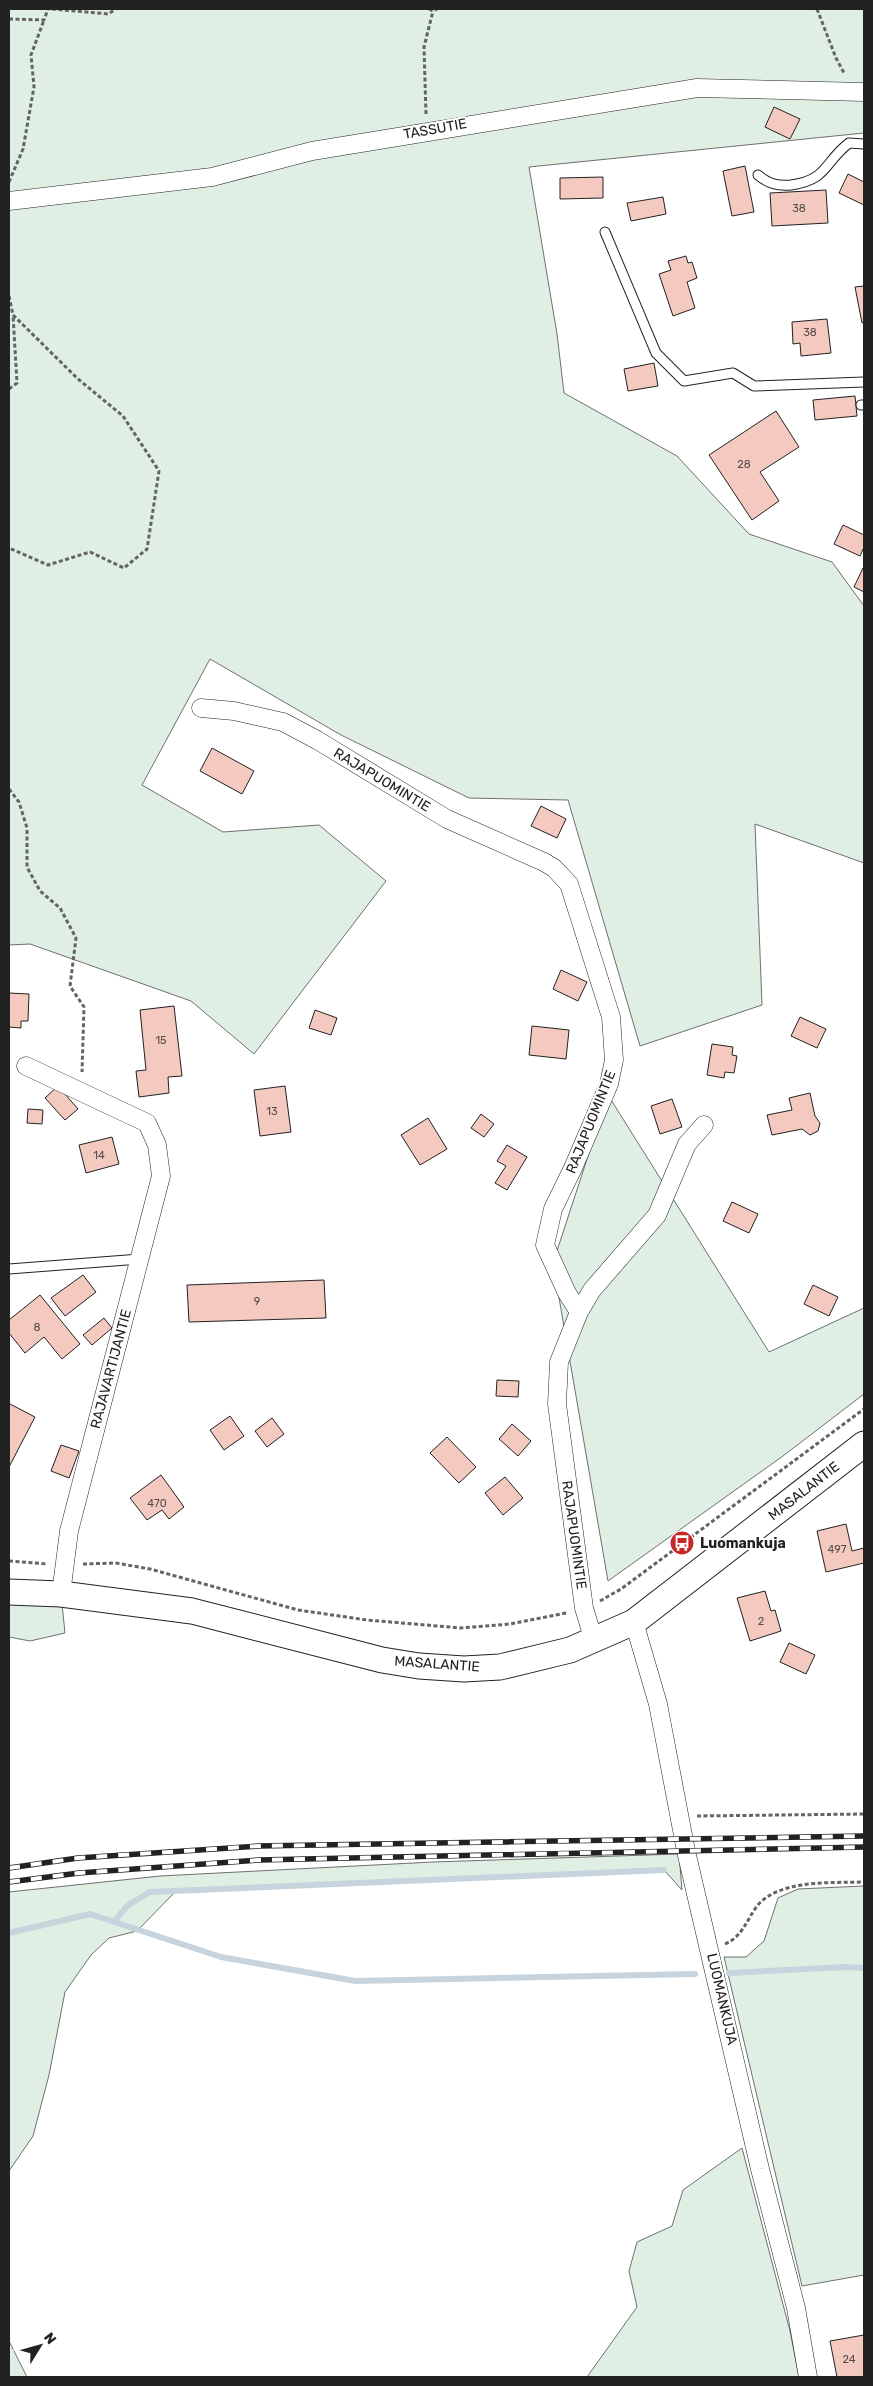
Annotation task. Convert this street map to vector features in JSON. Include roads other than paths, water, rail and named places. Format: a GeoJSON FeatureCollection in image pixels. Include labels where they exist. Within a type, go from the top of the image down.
{"type":"FeatureCollection","features":[{"type":"Feature","properties":{"kind":"street","name":"TASSUTIE"},"geometry":{"type":"LineString","coordinates":[[9,201],[212,177],[312,151],[697,88],[859,91]]}},
{"type":"Feature","properties":{"kind":"street","name":"RAJAPUOMINTIE"},"geometry":{"type":"LineString","coordinates":[[200,708],[234,710],[283,722],[317,740],[447,819],[544,862],[554,868],[569,884],[612,1017],[614,1060],[605,1092],[574,1168],[553,1209],[545,1245],[579,1312],[559,1362],[557,1404],[584,1608],[594,1641]]}},
{"type":"Feature","properties":{"kind":"street","name":"RAJAVARTIJANTIE"},"geometry":{"type":"LineString","coordinates":[[26,1066],[147,1123],[157,1145],[161,1176],[69,1531],[61,1594]]}},
{"type":"Feature","properties":{"kind":"street"},"geometry":{"type":"LineString","coordinates":[[579,1312],[592,1290],[657,1215],[687,1144],[704,1125]]}},
{"type":"Feature","properties":{"kind":"street","name":"MASALANTIE"},"geometry":{"type":"LineString","coordinates":[[9,1592],[61,1594],[192,1611],[382,1660],[419,1666],[464,1669],[500,1667],[538,1659],[594,1641],[634,1622],[864,1444]]}},
{"type":"Feature","properties":{"kind":"street","name":"LUOMANKUJA"},"geometry":{"type":"LineString","coordinates":[[634,1622],[658,1704],[679,1816],[760,2169],[796,2308],[808,2377]]}},
{"type":"Feature","properties":{"kind":"lane"},"geometry":{"type":"LineString","coordinates":[[758,175],[767,182],[780,186],[805,183],[824,171],[840,149],[849,143],[864,144]]}},
{"type":"Feature","properties":{"kind":"lane"},"geometry":{"type":"LineString","coordinates":[[605,232],[656,353],[684,381],[733,373],[754,386],[864,382]]}},
{"type":"Feature","properties":{"kind":"lane"},"geometry":{"type":"LineString","coordinates":[[9,1269],[140,1259]]}},
{"type":"Feature","properties":{"kind":"waterway"},"geometry":{"type":"LineString","coordinates":[[114,1922],[128,1905],[150,1892],[664,1870]]}},
{"type":"Feature","properties":{"kind":"waterway"},"geometry":{"type":"LineString","coordinates":[[9,1933],[90,1914],[221,1957],[355,1981],[695,1974]]}},
{"type":"Feature","properties":{"kind":"waterway"},"geometry":{"type":"LineString","coordinates":[[729,1973],[845,1967],[864,1968]]}},
{"type":"Feature","properties":{"kind":"railway"},"geometry":{"type":"LineString","coordinates":[[9,1868],[78,1858],[258,1846],[864,1836]]}},
{"type":"Feature","properties":{"kind":"railway"},"geometry":{"type":"LineString","coordinates":[[9,1882],[79,1873],[259,1860],[864,1847]]}},
{"type":"Feature","properties":{"kind":"place","name":"Luomankuja"},"geometry":{"type":"Point","coordinates":[682,1543]}}]}
